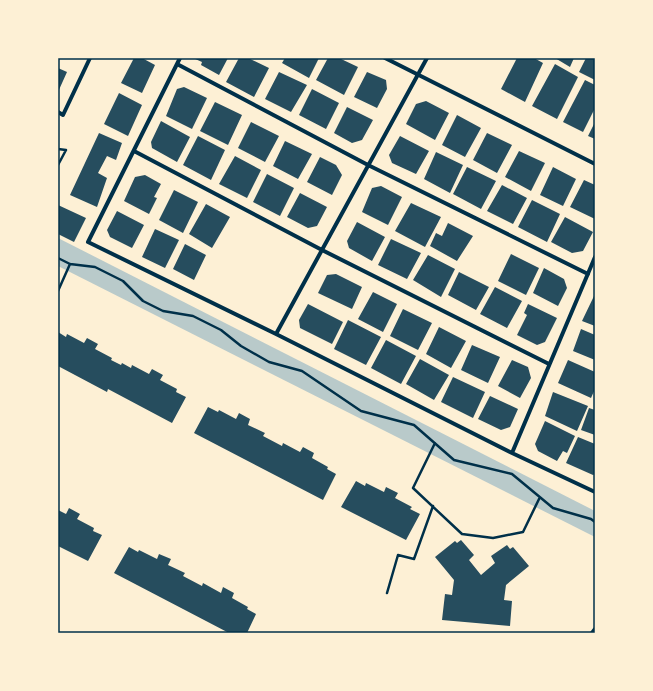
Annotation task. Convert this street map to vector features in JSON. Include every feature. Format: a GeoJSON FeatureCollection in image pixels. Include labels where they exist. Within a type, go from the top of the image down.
{"type":"FeatureCollection","features":[{"type":"Feature","properties":{"kind":"street"},"geometry":{"type":"LineString","coordinates":[[58,112],[63,115],[90,58]]}},
{"type":"Feature","properties":{"kind":"street"},"geometry":{"type":"LineString","coordinates":[[180,58],[88,242],[276,334],[512,453],[595,492]]}},
{"type":"Feature","properties":{"kind":"street"},"geometry":{"type":"LineString","coordinates":[[385,58],[595,164]]}},
{"type":"Feature","properties":{"kind":"street"},"geometry":{"type":"LineString","coordinates":[[276,334],[427,58]]}},
{"type":"Feature","properties":{"kind":"street"},"geometry":{"type":"LineString","coordinates":[[177,64],[368,165],[588,274]]}},
{"type":"Feature","properties":{"kind":"street"},"geometry":{"type":"LineString","coordinates":[[134,151],[322,250],[549,364]]}},
{"type":"Feature","properties":{"kind":"street"},"geometry":{"type":"LineString","coordinates":[[512,453],[595,257]]}},
{"type":"Feature","properties":{"kind":"street"},"geometry":{"type":"LineString","coordinates":[[592,633],[595,629]]}},
{"type":"Feature","properties":{"kind":"path"},"geometry":{"type":"LineString","coordinates":[[58,149],[66,150],[58,165]]}},
{"type":"Feature","properties":{"kind":"path"},"geometry":{"type":"LineString","coordinates":[[58,258],[70,264],[95,267],[123,281],[143,301],[163,310],[193,316],[221,330],[241,346],[269,362],[302,371],[360,411],[414,426],[454,460],[512,474],[553,508],[591,519],[595,522]]}},
{"type":"Feature","properties":{"kind":"path"},"geometry":{"type":"LineString","coordinates":[[58,291],[70,264]]}},
{"type":"Feature","properties":{"kind":"path"},"geometry":{"type":"LineString","coordinates":[[435,443],[413,488],[462,534],[493,538],[523,532],[540,497]]}},
{"type":"Feature","properties":{"kind":"path"},"geometry":{"type":"LineString","coordinates":[[387,592],[398,555],[414,559],[433,506]]}},
{"type":"Feature","properties":{"kind":"shaded area"},"geometry":{"type":"Polygon","coordinates":[[[58,238],[595,511],[595,537],[58,266],[58,238]]]}},
{"type":"Feature","properties":{"kind":"building"},"geometry":{"type":"Polygon","coordinates":[[[134,58],[142,58],[155,65],[142,93],[121,83],[134,58]]]}},
{"type":"Feature","properties":{"kind":"building"},"geometry":{"type":"Polygon","coordinates":[[[193,58],[228,58],[219,75],[201,65],[202,62],[193,58]]]}},
{"type":"Feature","properties":{"kind":"building"},"geometry":{"type":"Polygon","coordinates":[[[239,58],[248,58],[269,68],[254,97],[226,82],[239,58]]]}},
{"type":"Feature","properties":{"kind":"building"},"geometry":{"type":"Polygon","coordinates":[[[285,58],[319,58],[309,78],[282,63],[285,58]]]}},
{"type":"Feature","properties":{"kind":"building"},"geometry":{"type":"Polygon","coordinates":[[[328,58],[339,58],[358,67],[344,95],[316,80],[328,58]]]}},
{"type":"Feature","properties":{"kind":"building"},"geometry":{"type":"Polygon","coordinates":[[[517,58],[534,58],[543,63],[525,102],[501,89],[517,58]]]}},
{"type":"Feature","properties":{"kind":"building"},"geometry":{"type":"Polygon","coordinates":[[[555,58],[574,58],[570,67],[555,58]]]}},
{"type":"Feature","properties":{"kind":"building"},"geometry":{"type":"Polygon","coordinates":[[[586,58],[595,58],[595,80],[579,72],[586,58]]]}},
{"type":"Feature","properties":{"kind":"building"},"geometry":{"type":"Polygon","coordinates":[[[555,64],[578,77],[557,119],[532,106],[555,64]]]}},
{"type":"Feature","properties":{"kind":"building"},"geometry":{"type":"Polygon","coordinates":[[[58,68],[67,72],[58,92],[58,68]]]}},
{"type":"Feature","properties":{"kind":"building"},"geometry":{"type":"Polygon","coordinates":[[[279,72],[307,85],[291,112],[265,99],[279,72]]]}},
{"type":"Feature","properties":{"kind":"building"},"geometry":{"type":"Polygon","coordinates":[[[367,72],[386,80],[387,89],[377,108],[354,97],[367,72]]]}},
{"type":"Feature","properties":{"kind":"building"},"geometry":{"type":"Polygon","coordinates":[[[585,80],[595,85],[595,108],[583,132],[563,122],[585,80]]]}},
{"type":"Feature","properties":{"kind":"building"},"geometry":{"type":"Polygon","coordinates":[[[184,87],[207,98],[192,129],[166,116],[177,89],[184,87]]]}},
{"type":"Feature","properties":{"kind":"building"},"geometry":{"type":"Polygon","coordinates":[[[312,89],[339,103],[326,129],[299,115],[312,89]]]}},
{"type":"Feature","properties":{"kind":"building"},"geometry":{"type":"Polygon","coordinates":[[[119,93],[142,105],[128,136],[104,124],[119,93]]]}},
{"type":"Feature","properties":{"kind":"building"},"geometry":{"type":"Polygon","coordinates":[[[426,101],[449,113],[435,140],[406,124],[416,104],[426,101]]]}},
{"type":"Feature","properties":{"kind":"building"},"geometry":{"type":"Polygon","coordinates":[[[215,102],[242,115],[228,145],[200,131],[215,102]]]}},
{"type":"Feature","properties":{"kind":"building"},"geometry":{"type":"Polygon","coordinates":[[[347,107],[373,120],[362,140],[352,143],[334,133],[347,107]]]}},
{"type":"Feature","properties":{"kind":"building"},"geometry":{"type":"Polygon","coordinates":[[[457,115],[481,128],[465,157],[442,145],[457,115]]]}},
{"type":"Feature","properties":{"kind":"building"},"geometry":{"type":"Polygon","coordinates":[[[161,121],[190,137],[177,162],[152,148],[151,142],[161,121]]]}},
{"type":"Feature","properties":{"kind":"building"},"geometry":{"type":"Polygon","coordinates":[[[251,122],[279,136],[265,162],[238,148],[251,122]]]}},
{"type":"Feature","properties":{"kind":"building"},"geometry":{"type":"Polygon","coordinates":[[[595,122],[595,139],[588,136],[595,122]]]}},
{"type":"Feature","properties":{"kind":"building"},"geometry":{"type":"Polygon","coordinates":[[[99,133],[122,143],[116,160],[107,156],[98,173],[107,178],[97,207],[70,195],[99,133]]]}},
{"type":"Feature","properties":{"kind":"building"},"geometry":{"type":"Polygon","coordinates":[[[487,133],[512,145],[497,173],[473,160],[487,133]]]}},
{"type":"Feature","properties":{"kind":"building"},"geometry":{"type":"Polygon","coordinates":[[[198,136],[225,150],[211,180],[183,165],[198,136]]]}},
{"type":"Feature","properties":{"kind":"building"},"geometry":{"type":"Polygon","coordinates":[[[400,136],[429,151],[416,174],[392,163],[389,155],[400,136]]]}},
{"type":"Feature","properties":{"kind":"building"},"geometry":{"type":"Polygon","coordinates":[[[285,141],[312,154],[298,179],[273,166],[285,141]]]}},
{"type":"Feature","properties":{"kind":"building"},"geometry":{"type":"Polygon","coordinates":[[[519,151],[545,163],[531,191],[505,177],[519,151]]]}},
{"type":"Feature","properties":{"kind":"building"},"geometry":{"type":"Polygon","coordinates":[[[436,152],[463,165],[450,193],[424,179],[436,152]]]}},
{"type":"Feature","properties":{"kind":"building"},"geometry":{"type":"Polygon","coordinates":[[[235,156],[261,170],[247,198],[219,184],[235,156]]]}},
{"type":"Feature","properties":{"kind":"building"},"geometry":{"type":"Polygon","coordinates":[[[320,157],[336,165],[342,175],[332,195],[307,182],[320,157]]]}},
{"type":"Feature","properties":{"kind":"building"},"geometry":{"type":"Polygon","coordinates":[[[467,167],[496,181],[481,209],[453,194],[467,167]]]}},
{"type":"Feature","properties":{"kind":"building"},"geometry":{"type":"Polygon","coordinates":[[[553,167],[576,179],[563,206],[540,195],[553,167]]]}},
{"type":"Feature","properties":{"kind":"building"},"geometry":{"type":"Polygon","coordinates":[[[267,174],[294,188],[280,216],[253,202],[267,174]]]}},
{"type":"Feature","properties":{"kind":"building"},"geometry":{"type":"Polygon","coordinates":[[[145,175],[161,184],[154,197],[157,198],[149,214],[124,201],[135,177],[145,175]]]}},
{"type":"Feature","properties":{"kind":"building"},"geometry":{"type":"Polygon","coordinates":[[[584,180],[595,185],[595,219],[570,207],[584,180]]]}},
{"type":"Feature","properties":{"kind":"building"},"geometry":{"type":"Polygon","coordinates":[[[502,185],[527,198],[513,224],[487,211],[502,185]]]}},
{"type":"Feature","properties":{"kind":"building"},"geometry":{"type":"Polygon","coordinates":[[[381,186],[402,197],[388,225],[362,212],[372,188],[381,186]]]}},
{"type":"Feature","properties":{"kind":"building"},"geometry":{"type":"Polygon","coordinates":[[[174,190],[198,202],[183,233],[159,220],[174,190]]]}},
{"type":"Feature","properties":{"kind":"building"},"geometry":{"type":"Polygon","coordinates":[[[300,193],[327,207],[317,226],[308,228],[287,217],[300,193]]]}},
{"type":"Feature","properties":{"kind":"building"},"geometry":{"type":"Polygon","coordinates":[[[532,200],[560,214],[547,242],[518,227],[532,200]]]}},
{"type":"Feature","properties":{"kind":"building"},"geometry":{"type":"Polygon","coordinates":[[[411,203],[441,217],[425,247],[395,231],[411,203]]]}},
{"type":"Feature","properties":{"kind":"building"},"geometry":{"type":"Polygon","coordinates":[[[206,204],[230,217],[212,248],[189,234],[206,204]]]}},
{"type":"Feature","properties":{"kind":"building"},"geometry":{"type":"Polygon","coordinates":[[[58,205],[86,218],[74,242],[58,234],[58,205]]]}},
{"type":"Feature","properties":{"kind":"building"},"geometry":{"type":"Polygon","coordinates":[[[117,211],[144,225],[132,248],[110,237],[107,230],[117,211]]]}},
{"type":"Feature","properties":{"kind":"building"},"geometry":{"type":"Polygon","coordinates":[[[565,217],[593,232],[583,251],[572,253],[551,242],[565,217]]]}},
{"type":"Feature","properties":{"kind":"building"},"geometry":{"type":"Polygon","coordinates":[[[357,222],[385,237],[372,261],[349,248],[347,241],[357,222]]]}},
{"type":"Feature","properties":{"kind":"building"},"geometry":{"type":"Polygon","coordinates":[[[448,223],[473,236],[457,261],[430,246],[436,233],[442,236],[448,223]]]}},
{"type":"Feature","properties":{"kind":"building"},"geometry":{"type":"Polygon","coordinates":[[[155,229],[179,240],[165,268],[142,257],[155,229]]]}},
{"type":"Feature","properties":{"kind":"building"},"geometry":{"type":"Polygon","coordinates":[[[391,239],[421,253],[407,279],[378,265],[391,239]]]}},
{"type":"Feature","properties":{"kind":"building"},"geometry":{"type":"Polygon","coordinates":[[[185,244],[206,255],[194,280],[173,269],[185,244]]]}},
{"type":"Feature","properties":{"kind":"building"},"geometry":{"type":"Polygon","coordinates":[[[511,254],[539,268],[526,295],[498,281],[511,254]]]}},
{"type":"Feature","properties":{"kind":"building"},"geometry":{"type":"Polygon","coordinates":[[[428,255],[455,269],[441,297],[413,280],[428,255]]]}},
{"type":"Feature","properties":{"kind":"building"},"geometry":{"type":"Polygon","coordinates":[[[544,268],[564,279],[567,288],[558,306],[533,293],[544,268]]]}},
{"type":"Feature","properties":{"kind":"building"},"geometry":{"type":"Polygon","coordinates":[[[459,272],[489,287],[476,310],[448,295],[459,272]]]}},
{"type":"Feature","properties":{"kind":"building"},"geometry":{"type":"Polygon","coordinates":[[[336,274],[362,287],[352,309],[318,293],[327,275],[336,274]]]}},
{"type":"Feature","properties":{"kind":"building"},"geometry":{"type":"Polygon","coordinates":[[[495,287],[522,301],[507,328],[480,314],[495,287]]]}},
{"type":"Feature","properties":{"kind":"building"},"geometry":{"type":"Polygon","coordinates":[[[373,292],[397,304],[383,332],[358,319],[373,292]]]}},
{"type":"Feature","properties":{"kind":"building"},"geometry":{"type":"Polygon","coordinates":[[[595,296],[595,326],[582,321],[595,296]]]}},
{"type":"Feature","properties":{"kind":"building"},"geometry":{"type":"Polygon","coordinates":[[[308,304],[343,322],[332,344],[300,328],[299,320],[308,304]]]}},
{"type":"Feature","properties":{"kind":"building"},"geometry":{"type":"Polygon","coordinates":[[[528,304],[557,318],[545,342],[537,345],[517,335],[527,315],[524,313],[528,304]]]}},
{"type":"Feature","properties":{"kind":"building"},"geometry":{"type":"Polygon","coordinates":[[[403,309],[432,323],[418,350],[390,336],[403,309]]]}},
{"type":"Feature","properties":{"kind":"building"},"geometry":{"type":"Polygon","coordinates":[[[348,320],[381,337],[366,365],[334,349],[348,320]]]}},
{"type":"Feature","properties":{"kind":"building"},"geometry":{"type":"Polygon","coordinates":[[[439,327],[466,341],[451,368],[426,354],[439,327]]]}},
{"type":"Feature","properties":{"kind":"building"},"geometry":{"type":"Polygon","coordinates":[[[581,329],[595,335],[595,360],[573,351],[581,329]]]}},
{"type":"Feature","properties":{"kind":"building"},"geometry":{"type":"Polygon","coordinates":[[[58,332],[66,337],[67,334],[84,343],[87,338],[98,344],[95,349],[112,358],[111,360],[121,365],[122,363],[131,368],[132,365],[149,374],[152,369],[163,375],[160,380],[177,389],[176,392],[186,397],[172,423],[108,389],[107,392],[58,366],[58,332]]]}},
{"type":"Feature","properties":{"kind":"building"},"geometry":{"type":"Polygon","coordinates":[[[386,340],[416,356],[401,384],[371,368],[386,340]]]}},
{"type":"Feature","properties":{"kind":"building"},"geometry":{"type":"Polygon","coordinates":[[[472,345],[500,357],[488,383],[461,370],[472,345]]]}},
{"type":"Feature","properties":{"kind":"building"},"geometry":{"type":"Polygon","coordinates":[[[420,359],[449,375],[434,400],[406,384],[420,359]]]}},
{"type":"Feature","properties":{"kind":"building"},"geometry":{"type":"Polygon","coordinates":[[[512,360],[528,367],[531,378],[520,398],[498,386],[512,360]]]}},
{"type":"Feature","properties":{"kind":"building"},"geometry":{"type":"Polygon","coordinates":[[[568,360],[595,372],[595,389],[591,398],[558,383],[568,360]]]}},
{"type":"Feature","properties":{"kind":"building"},"geometry":{"type":"Polygon","coordinates":[[[453,377],[485,392],[473,418],[441,402],[453,377]]]}},
{"type":"Feature","properties":{"kind":"building"},"geometry":{"type":"Polygon","coordinates":[[[553,392],[588,406],[577,431],[545,416],[553,392]]]}},
{"type":"Feature","properties":{"kind":"building"},"geometry":{"type":"Polygon","coordinates":[[[490,396],[518,409],[510,427],[501,430],[478,419],[490,396]]]}},
{"type":"Feature","properties":{"kind":"building"},"geometry":{"type":"Polygon","coordinates":[[[208,407],[218,412],[219,410],[236,419],[239,413],[250,419],[248,425],[265,433],[263,436],[282,446],[283,443],[300,452],[303,447],[314,453],[312,458],[328,467],[327,469],[336,474],[323,500],[194,433],[208,407]]]}},
{"type":"Feature","properties":{"kind":"building"},"geometry":{"type":"Polygon","coordinates":[[[589,408],[595,410],[595,435],[581,430],[589,408]]]}},
{"type":"Feature","properties":{"kind":"building"},"geometry":{"type":"Polygon","coordinates":[[[545,421],[575,436],[567,453],[563,451],[557,461],[538,451],[535,444],[545,421]]]}},
{"type":"Feature","properties":{"kind":"building"},"geometry":{"type":"Polygon","coordinates":[[[578,437],[595,444],[595,474],[593,475],[566,463],[578,437]]]}},
{"type":"Feature","properties":{"kind":"building"},"geometry":{"type":"Polygon","coordinates":[[[356,481],[365,486],[366,483],[384,492],[386,487],[398,493],[395,498],[412,507],[410,509],[420,514],[406,540],[341,507],[356,481]]]}},
{"type":"Feature","properties":{"kind":"building"},"geometry":{"type":"Polygon","coordinates":[[[69,508],[80,514],[77,519],[94,528],[93,531],[102,535],[88,561],[58,546],[58,510],[66,514],[69,508]]]}},
{"type":"Feature","properties":{"kind":"building"},"geometry":{"type":"Polygon","coordinates":[[[461,540],[474,555],[469,560],[481,575],[495,563],[491,556],[507,545],[510,549],[513,547],[529,566],[506,585],[504,600],[512,601],[510,626],[442,620],[445,594],[452,595],[454,580],[435,557],[455,541],[457,543],[461,540]]]}},
{"type":"Feature","properties":{"kind":"building"},"geometry":{"type":"Polygon","coordinates":[[[129,547],[157,559],[159,554],[171,559],[168,565],[185,573],[183,576],[202,586],[203,583],[221,593],[223,587],[234,593],[232,598],[248,607],[247,609],[256,614],[247,633],[229,633],[114,573],[129,547]]]}}]}
